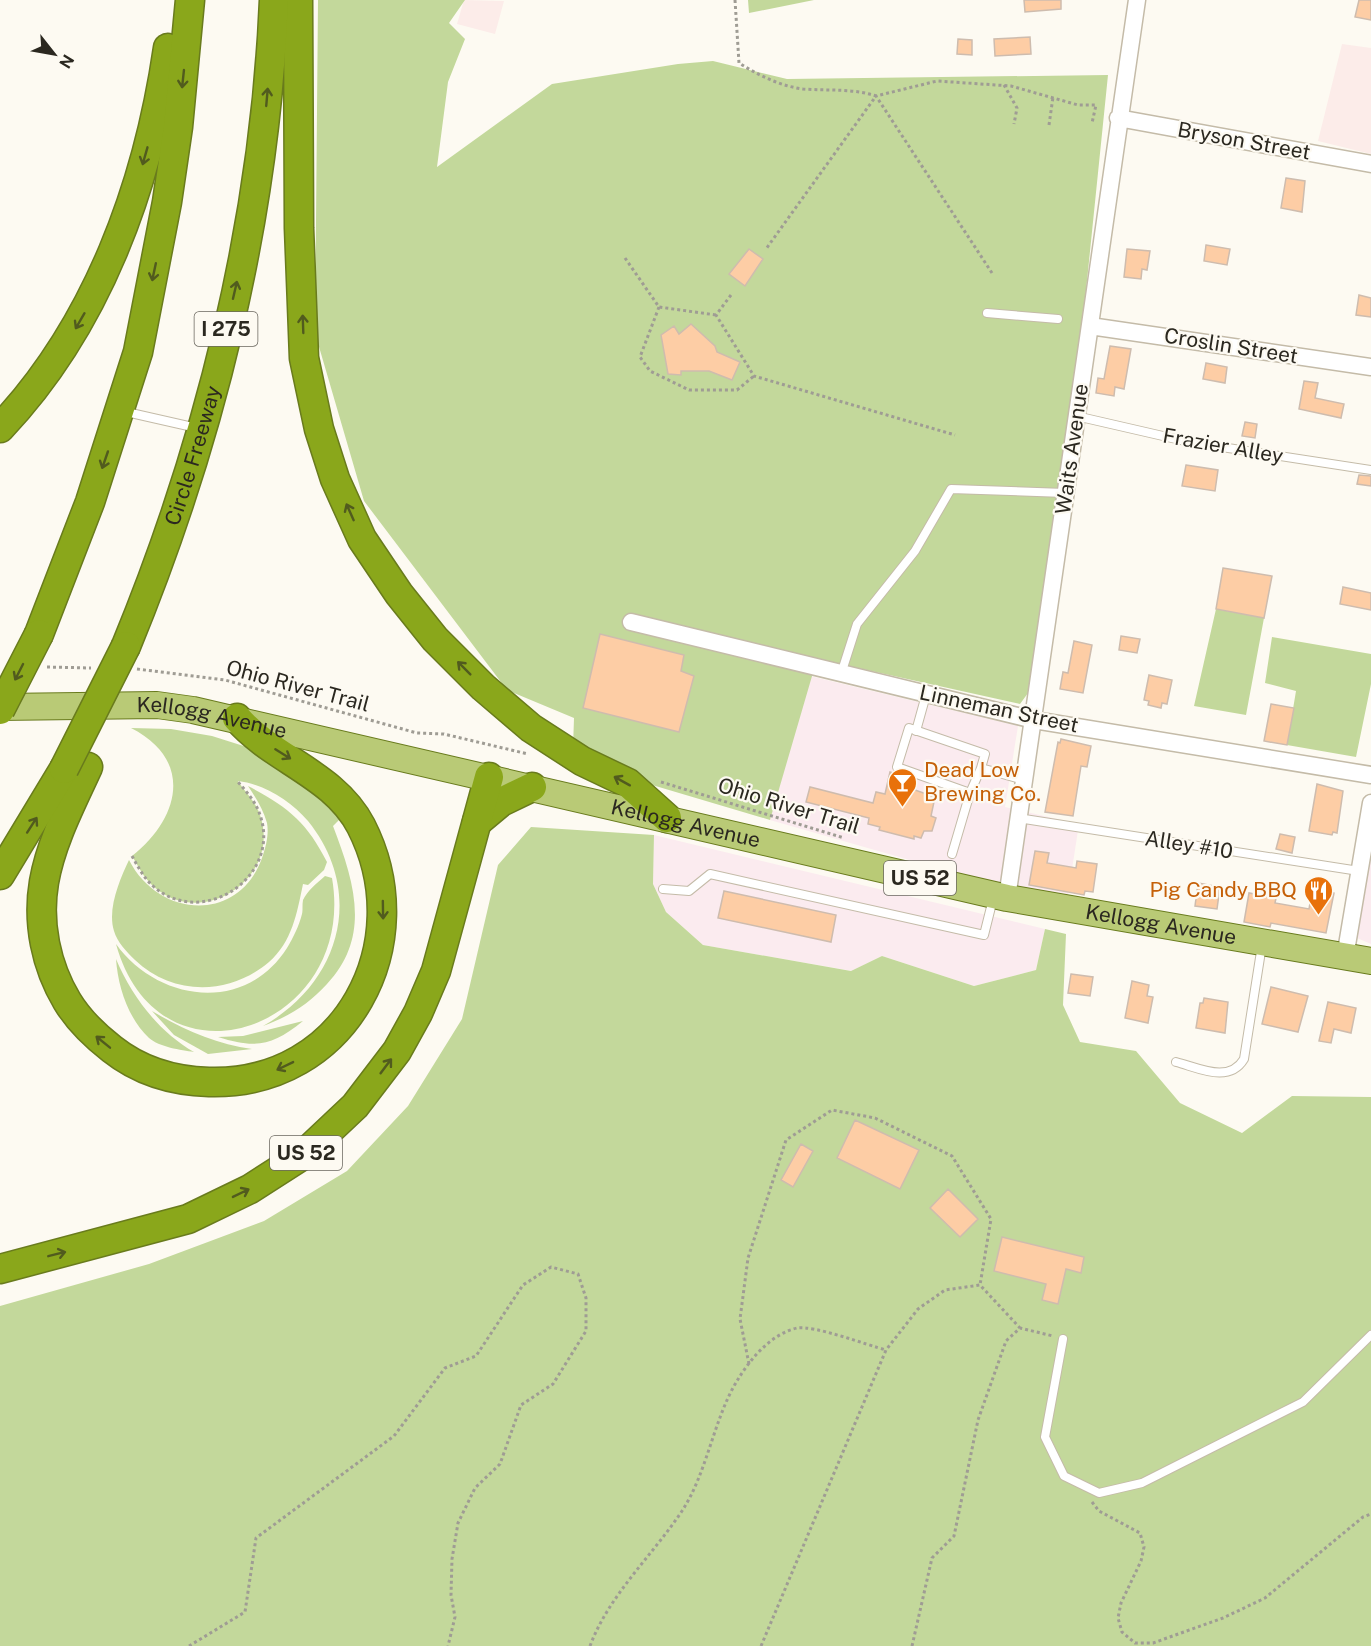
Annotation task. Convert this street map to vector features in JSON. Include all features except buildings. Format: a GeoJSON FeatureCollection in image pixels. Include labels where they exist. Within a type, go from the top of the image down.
{"type":"FeatureCollection","features":[{"type":"Feature","properties":{"kind":"highway"},"geometry":{"type":"LineString","coordinates":[[0,709],[39,634],[90,502],[138,352],[167,202],[178,127],[190,0]]}},
{"type":"Feature","properties":{"kind":"highway"},"geometry":{"type":"LineString","coordinates":[[0,428],[28,399],[56,360],[81,320],[106,268],[131,204],[162,93],[170,34],[190,0]]}},
{"type":"Feature","properties":{"kind":"highway","name":"Circle Freeway"},"geometry":{"type":"LineString","coordinates":[[0,874],[76,768],[132,654],[213,388],[244,251],[262,153],[273,0]]}},
{"type":"Feature","properties":{"kind":"highway"},"geometry":{"type":"LineString","coordinates":[[298,0],[299,228],[304,358],[319,429],[335,479],[362,539],[399,594],[435,639],[483,687],[531,728],[582,761],[628,783],[667,818]]}},
{"type":"Feature","properties":{"kind":"highway"},"geometry":{"type":"LineString","coordinates":[[76,768],[44,883],[42,911],[47,955],[63,994],[73,1010],[85,1026],[112,1049],[157,1074],[177,1080],[221,1082],[279,1070],[328,1037],[362,995],[379,949],[383,927],[382,888],[372,851],[360,824],[340,798],[290,758],[255,738],[237,718]]}},
{"type":"Feature","properties":{"kind":"highway","name":"US 52"},"geometry":{"type":"LineString","coordinates":[[0,1269],[188,1219],[249,1189],[312,1147],[355,1106],[397,1051],[436,971],[489,777]]}},
{"type":"Feature","properties":{"kind":"highway"},"geometry":{"type":"LineString","coordinates":[[477,822],[501,802],[532,787]]}},
{"type":"Feature","properties":{"kind":"main road","name":"Kellogg Avenue"},"geometry":{"type":"LineString","coordinates":[[0,709],[157,705],[237,718],[1001,896],[1371,961]]}},
{"type":"Feature","properties":{"kind":"street","name":"Waits Avenue"},"geometry":{"type":"LineString","coordinates":[[1001,896],[1018,818],[1034,720],[1118,118],[1137,0]]}},
{"type":"Feature","properties":{"kind":"street","name":"Bryson Street"},"geometry":{"type":"LineString","coordinates":[[1118,118],[1371,164]]}},
{"type":"Feature","properties":{"kind":"street","name":"Croslin Street"},"geometry":{"type":"LineString","coordinates":[[1090,326],[1371,367]]}},
{"type":"Feature","properties":{"kind":"street","name":"Linneman Street"},"geometry":{"type":"LineString","coordinates":[[631,622],[1034,720],[1371,775]]}},
{"type":"Feature","properties":{"kind":"street"},"geometry":{"type":"LineString","coordinates":[[1345,957],[1371,803]]}},
{"type":"Feature","properties":{"kind":"lane"},"geometry":{"type":"LineString","coordinates":[[987,313],[1058,319]]}},
{"type":"Feature","properties":{"kind":"lane"},"geometry":{"type":"LineString","coordinates":[[121,411],[201,429]]}},
{"type":"Feature","properties":{"kind":"lane","name":"Frazier Alley"},"geometry":{"type":"LineString","coordinates":[[1076,416],[1189,442],[1371,470]]}},
{"type":"Feature","properties":{"kind":"lane"},"geometry":{"type":"LineString","coordinates":[[841,674],[856,624],[915,551],[951,489],[1065,493]]}},
{"type":"Feature","properties":{"kind":"lane"},"geometry":{"type":"LineString","coordinates":[[916,731],[926,695]]}},
{"type":"Feature","properties":{"kind":"lane"},"geometry":{"type":"LineString","coordinates":[[952,854],[970,793],[985,754],[909,728],[897,767],[970,793]]}},
{"type":"Feature","properties":{"kind":"lane"},"geometry":{"type":"LineString","coordinates":[[981,768],[1024,780]]}},
{"type":"Feature","properties":{"kind":"lane","name":"Alley #10"},"geometry":{"type":"LineString","coordinates":[[1018,818],[1359,871]]}},
{"type":"Feature","properties":{"kind":"lane"},"geometry":{"type":"LineString","coordinates":[[663,890],[689,891],[710,874],[984,935],[1001,896]]}},
{"type":"Feature","properties":{"kind":"lane"},"geometry":{"type":"LineString","coordinates":[[1176,1062],[1219,1073],[1231,1072],[1240,1066],[1244,1059],[1262,942]]}},
{"type":"Feature","properties":{"kind":"lane"},"geometry":{"type":"LineString","coordinates":[[1063,1339],[1045,1437],[1064,1476],[1099,1493],[1142,1483],[1303,1402],[1371,1335]]}},
{"type":"Feature","properties":{"kind":"path"},"geometry":{"type":"LineString","coordinates":[[735,0],[739,63],[763,78],[801,89],[858,90],[876,96],[937,81],[1004,85],[1078,105],[1096,105],[1092,123]]}},
{"type":"Feature","properties":{"kind":"path"},"geometry":{"type":"LineString","coordinates":[[1004,85],[1017,108],[1014,124]]}},
{"type":"Feature","properties":{"kind":"path"},"geometry":{"type":"LineString","coordinates":[[766,249],[876,96]]}},
{"type":"Feature","properties":{"kind":"path"},"geometry":{"type":"LineString","coordinates":[[876,96],[992,273]]}},
{"type":"Feature","properties":{"kind":"path"},"geometry":{"type":"LineString","coordinates":[[1049,125],[1053,97]]}},
{"type":"Feature","properties":{"kind":"path"},"geometry":{"type":"LineString","coordinates":[[626,258],[659,307],[716,315]]}},
{"type":"Feature","properties":{"kind":"path"},"geometry":{"type":"LineString","coordinates":[[716,315],[731,295]]}},
{"type":"Feature","properties":{"kind":"path"},"geometry":{"type":"LineString","coordinates":[[659,307],[640,357],[650,371],[689,390],[737,390],[754,376]]}},
{"type":"Feature","properties":{"kind":"path"},"geometry":{"type":"LineString","coordinates":[[716,315],[754,376],[955,435]]}},
{"type":"Feature","properties":{"kind":"path","name":"Ohio River Trail"},"geometry":{"type":"LineString","coordinates":[[132,654],[151,669],[225,680],[417,733],[444,734],[524,751],[533,757]]}},
{"type":"Feature","properties":{"kind":"path"},"geometry":{"type":"LineString","coordinates":[[45,667],[92,668]]}},
{"type":"Feature","properties":{"kind":"path"},"geometry":{"type":"LineString","coordinates":[[132,856],[153,886],[171,898],[192,903],[214,901],[234,892],[250,877],[255,868],[260,858],[264,836],[260,815],[250,796],[237,781]]}},
{"type":"Feature","properties":{"kind":"path","name":"Ohio River Trail"},"geometry":{"type":"LineString","coordinates":[[657,781],[853,841]]}},
{"type":"Feature","properties":{"kind":"path"},"geometry":{"type":"LineString","coordinates":[[749,1364],[740,1319],[748,1258],[786,1140],[832,1110],[875,1118],[952,1156],[991,1219],[980,1285]]}},
{"type":"Feature","properties":{"kind":"path"},"geometry":{"type":"LineString","coordinates":[[189,1646],[245,1612],[256,1538],[394,1436],[445,1368],[476,1356],[523,1285],[551,1267],[578,1274],[586,1298],[585,1331],[552,1384],[521,1406],[500,1464],[476,1488],[458,1523],[451,1595],[455,1617],[448,1646]]}},
{"type":"Feature","properties":{"kind":"path"},"geometry":{"type":"LineString","coordinates":[[980,1285],[1020,1328],[1063,1339]]}},
{"type":"Feature","properties":{"kind":"path"},"geometry":{"type":"LineString","coordinates":[[761,1646],[886,1350],[918,1309],[945,1290],[980,1285]]}},
{"type":"Feature","properties":{"kind":"path"},"geometry":{"type":"LineString","coordinates":[[590,1646],[596,1629],[632,1576],[682,1510],[736,1382],[763,1346],[798,1328],[829,1333],[886,1350]]}},
{"type":"Feature","properties":{"kind":"path"},"geometry":{"type":"LineString","coordinates":[[912,1646],[932,1558],[954,1536],[978,1420],[1006,1341],[1020,1328]]}},
{"type":"Feature","properties":{"kind":"path"},"geometry":{"type":"LineString","coordinates":[[1099,1493],[1090,1500],[1099,1511],[1140,1533],[1144,1547],[1141,1561],[1121,1603],[1118,1618],[1122,1632],[1135,1643],[1154,1642],[1222,1618],[1265,1598],[1363,1517],[1371,1514]]}},
{"type":"Feature","properties":{"kind":"shaded area"},"geometry":{"type":"Polygon","coordinates":[[[464,0],[504,1],[495,34],[457,24],[464,0]]]}},
{"type":"Feature","properties":{"kind":"shaded area"},"geometry":{"type":"Polygon","coordinates":[[[1342,44],[1371,48],[1371,154],[1318,141],[1342,44]]]}},
{"type":"Feature","properties":{"kind":"shaded area"},"geometry":{"type":"Polygon","coordinates":[[[810,676],[1018,726],[1005,807],[1079,824],[1068,895],[976,879],[770,820],[810,676]]]}},
{"type":"Feature","properties":{"kind":"shaded area"},"geometry":{"type":"Polygon","coordinates":[[[654,835],[1045,929],[1036,970],[974,986],[882,956],[852,971],[703,945],[666,912],[653,884],[654,835]]]}},
{"type":"Feature","properties":{"kind":"shaded area"},"geometry":{"type":"Polygon","coordinates":[[[1371,849],[1371,944],[1357,938],[1371,849]]]}},
{"type":"Feature","properties":{"kind":"green space"},"geometry":{"type":"Polygon","coordinates":[[[318,0],[465,0],[449,23],[465,39],[448,82],[437,167],[552,84],[678,64],[713,61],[787,79],[1108,75],[1084,310],[1028,693],[1020,704],[817,659],[770,820],[632,779],[573,748],[574,718],[507,690],[364,501],[315,333],[318,0]]]}},
{"type":"Feature","properties":{"kind":"green space"},"geometry":{"type":"Polygon","coordinates":[[[748,0],[814,0],[749,13],[748,0]]]}},
{"type":"Feature","properties":{"kind":"green space"},"geometry":{"type":"Polygon","coordinates":[[[1216,609],[1264,618],[1246,715],[1194,706],[1216,609]]]}},
{"type":"Feature","properties":{"kind":"green space"},"geometry":{"type":"Polygon","coordinates":[[[1272,637],[1371,654],[1371,684],[1356,757],[1287,745],[1296,691],[1265,683],[1272,637]]]}},
{"type":"Feature","properties":{"kind":"green space"},"geometry":{"type":"Polygon","coordinates":[[[131,728],[171,729],[212,736],[253,749],[323,788],[340,819],[333,826],[352,888],[355,908],[354,927],[350,947],[341,966],[320,991],[289,1014],[263,1026],[289,1008],[311,986],[326,961],[336,934],[340,906],[336,877],[326,849],[308,821],[294,807],[267,790],[238,781],[258,810],[264,838],[259,859],[249,877],[233,891],[214,900],[193,903],[173,898],[153,886],[141,872],[132,856],[161,824],[169,807],[173,790],[172,773],[164,756],[151,741],[131,728]]]}},
{"type":"Feature","properties":{"kind":"green space"},"geometry":{"type":"Polygon","coordinates":[[[248,786],[295,816],[312,836],[327,862],[324,870],[308,885],[303,884],[288,936],[269,962],[237,981],[219,986],[201,987],[166,980],[150,972],[135,960],[115,935],[112,922],[113,904],[122,876],[129,860],[142,880],[160,894],[179,903],[199,906],[219,902],[237,893],[252,877],[263,855],[267,836],[267,823],[248,786]]]}},
{"type":"Feature","properties":{"kind":"green space"},"geometry":{"type":"Polygon","coordinates":[[[531,827],[654,835],[653,884],[666,912],[703,945],[851,971],[882,956],[974,986],[1036,970],[1045,929],[1066,934],[1063,1005],[1080,1042],[1136,1051],[1180,1103],[1242,1133],[1292,1096],[1371,1097],[1371,1646],[0,1646],[0,1306],[149,1264],[264,1221],[347,1171],[408,1106],[462,1019],[498,865],[531,827]]]}},
{"type":"Feature","properties":{"kind":"green space"},"geometry":{"type":"Polygon","coordinates":[[[325,876],[332,878],[332,930],[315,973],[286,1006],[250,1025],[210,1031],[172,1020],[139,992],[116,944],[134,964],[155,978],[177,988],[201,993],[226,991],[248,983],[269,969],[294,936],[301,918],[303,900],[312,887],[325,876]]]}},
{"type":"Feature","properties":{"kind":"green space"},"geometry":{"type":"Polygon","coordinates":[[[116,959],[138,1000],[158,1024],[194,1052],[158,1044],[142,1030],[125,1002],[116,959]]]}},
{"type":"Feature","properties":{"kind":"green space"},"geometry":{"type":"Polygon","coordinates":[[[152,1011],[200,1035],[252,1049],[208,1054],[174,1035],[152,1011]]]}},
{"type":"Feature","properties":{"kind":"green space"},"geometry":{"type":"Polygon","coordinates":[[[303,1021],[282,1036],[263,1043],[243,1043],[218,1037],[243,1036],[303,1021]]]}},
{"type":"Feature","properties":{"kind":"place","name":"Dead Low Brewing Co."},"geometry":{"type":"Point","coordinates":[903,808]}},
{"type":"Feature","properties":{"kind":"place","name":"Pig Candy BBQ"},"geometry":{"type":"Point","coordinates":[1318,916]}}]}
